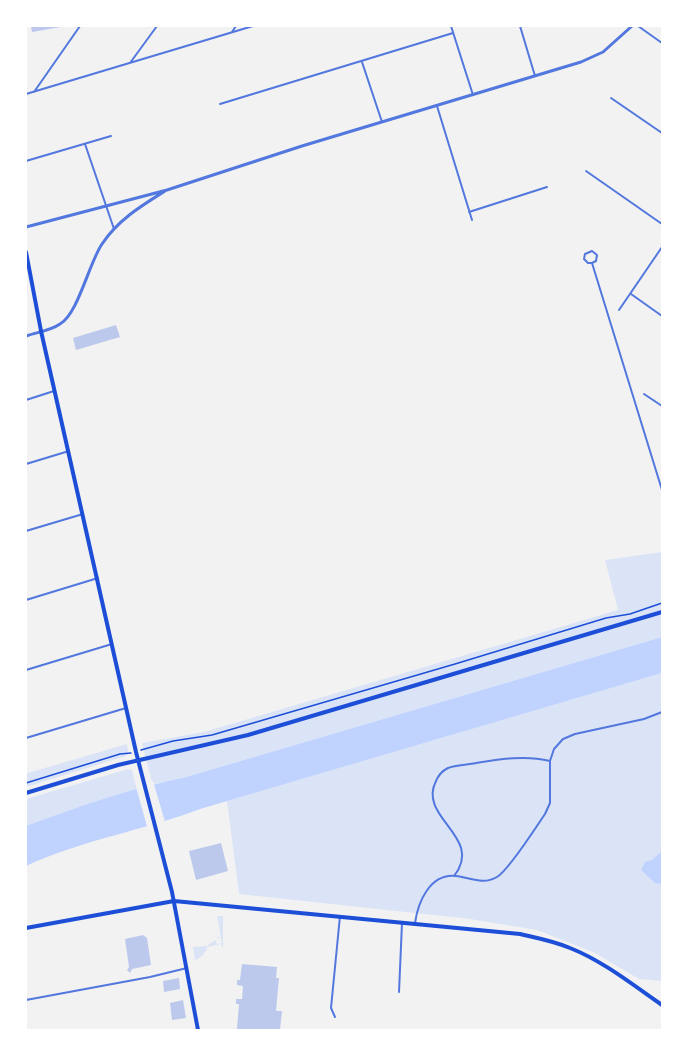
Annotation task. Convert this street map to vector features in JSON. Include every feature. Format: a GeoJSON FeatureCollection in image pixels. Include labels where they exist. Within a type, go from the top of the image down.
{"type":"FeatureCollection","features":[{"type":"Feature","properties":{"kind":"main road"},"geometry":{"type":"LineString","coordinates":[[26,252],[41,331],[138,759],[174,901],[198,1030]]}},
{"type":"Feature","properties":{"kind":"main road"},"geometry":{"type":"LineString","coordinates":[[26,793],[138,759],[248,735],[663,612]]}},
{"type":"Feature","properties":{"kind":"main road"},"geometry":{"type":"LineString","coordinates":[[26,928],[174,901],[520,934],[550,940],[571,948],[594,960],[663,1005]]}},
{"type":"Feature","properties":{"kind":"main road"},"geometry":{"type":"LineString","coordinates":[[656,1001],[663,997]]}},
{"type":"Feature","properties":{"kind":"street"},"geometry":{"type":"LineString","coordinates":[[34,92],[80,26]]}},
{"type":"Feature","properties":{"kind":"street"},"geometry":{"type":"LineString","coordinates":[[130,63],[157,26]]}},
{"type":"Feature","properties":{"kind":"street"},"geometry":{"type":"LineString","coordinates":[[232,32],[237,26]]}},
{"type":"Feature","properties":{"kind":"street"},"geometry":{"type":"LineString","coordinates":[[26,94],[253,26]]}},
{"type":"Feature","properties":{"kind":"street"},"geometry":{"type":"LineString","coordinates":[[451,26],[473,94]]}},
{"type":"Feature","properties":{"kind":"street"},"geometry":{"type":"LineString","coordinates":[[520,26],[535,76]]}},
{"type":"Feature","properties":{"kind":"street"},"geometry":{"type":"LineString","coordinates":[[26,227],[167,190],[226,169],[597,56],[632,26]]}},
{"type":"Feature","properties":{"kind":"street"},"geometry":{"type":"LineString","coordinates":[[638,26],[663,42]]}},
{"type":"Feature","properties":{"kind":"street"},"geometry":{"type":"LineString","coordinates":[[220,104],[453,33]]}},
{"type":"Feature","properties":{"kind":"street"},"geometry":{"type":"LineString","coordinates":[[362,61],[382,122]]}},
{"type":"Feature","properties":{"kind":"street"},"geometry":{"type":"LineString","coordinates":[[611,98],[663,133]]}},
{"type":"Feature","properties":{"kind":"street"},"geometry":{"type":"LineString","coordinates":[[436,105],[472,220]]}},
{"type":"Feature","properties":{"kind":"street"},"geometry":{"type":"LineString","coordinates":[[26,161],[111,136]]}},
{"type":"Feature","properties":{"kind":"street"},"geometry":{"type":"LineString","coordinates":[[85,144],[114,229]]}},
{"type":"Feature","properties":{"kind":"street"},"geometry":{"type":"LineString","coordinates":[[586,171],[663,224]]}},
{"type":"Feature","properties":{"kind":"street"},"geometry":{"type":"LineString","coordinates":[[469,212],[547,187]]}},
{"type":"Feature","properties":{"kind":"street"},"geometry":{"type":"LineString","coordinates":[[26,336],[58,326],[69,317],[97,253],[114,229],[139,207],[167,190]]}},
{"type":"Feature","properties":{"kind":"street"},"geometry":{"type":"LineString","coordinates":[[619,310],[663,247]]}},
{"type":"Feature","properties":{"kind":"street"},"geometry":{"type":"LineString","coordinates":[[592,264],[596,261],[597,255],[588,251],[584,259],[592,264],[663,490]]}},
{"type":"Feature","properties":{"kind":"street"},"geometry":{"type":"LineString","coordinates":[[631,294],[663,316]]}},
{"type":"Feature","properties":{"kind":"street"},"geometry":{"type":"LineString","coordinates":[[26,400],[55,391]]}},
{"type":"Feature","properties":{"kind":"street"},"geometry":{"type":"LineString","coordinates":[[644,394],[663,406]]}},
{"type":"Feature","properties":{"kind":"street"},"geometry":{"type":"LineString","coordinates":[[26,464],[69,451]]}},
{"type":"Feature","properties":{"kind":"street"},"geometry":{"type":"LineString","coordinates":[[26,531],[83,514]]}},
{"type":"Feature","properties":{"kind":"street"},"geometry":{"type":"LineString","coordinates":[[26,600],[98,578]]}},
{"type":"Feature","properties":{"kind":"street"},"geometry":{"type":"LineString","coordinates":[[26,669],[113,644]]}},
{"type":"Feature","properties":{"kind":"street"},"geometry":{"type":"LineString","coordinates":[[26,738],[127,708]]}},
{"type":"Feature","properties":{"kind":"street"},"geometry":{"type":"LineString","coordinates":[[415,924],[422,897],[438,879],[454,876],[479,881],[488,880],[501,873],[539,823],[550,803],[552,781],[550,762],[554,749],[563,739],[575,734],[644,719],[663,712]]}},
{"type":"Feature","properties":{"kind":"street"},"geometry":{"type":"LineString","coordinates":[[454,876],[461,867],[463,854],[458,840],[432,802],[431,793],[438,775],[448,768],[509,758],[550,762]]}},
{"type":"Feature","properties":{"kind":"street"},"geometry":{"type":"LineString","coordinates":[[335,1017],[332,1008],[340,916]]}},
{"type":"Feature","properties":{"kind":"street"},"geometry":{"type":"LineString","coordinates":[[399,992],[402,922]]}},
{"type":"Feature","properties":{"kind":"street"},"geometry":{"type":"LineString","coordinates":[[26,999],[150,977],[187,968]]}},
{"type":"Feature","properties":{"kind":"path"},"geometry":{"type":"LineString","coordinates":[[144,749],[173,741],[212,735],[663,603]]}},
{"type":"Feature","properties":{"kind":"path"},"geometry":{"type":"LineString","coordinates":[[26,783],[120,754],[128,754]]}},
{"type":"Feature","properties":{"kind":"shaded area"},"geometry":{"type":"Polygon","coordinates":[[[662,552],[662,637],[186,777],[154,784],[151,779],[142,743],[204,732],[618,610],[605,560],[662,552]]]}},
{"type":"Feature","properties":{"kind":"shaded area"},"geometry":{"type":"Polygon","coordinates":[[[662,673],[662,981],[639,979],[595,953],[537,930],[470,919],[239,894],[227,801],[662,673]]]}},
{"type":"Feature","properties":{"kind":"shaded area"},"geometry":{"type":"Polygon","coordinates":[[[127,744],[126,756],[26,787],[26,771],[28,773],[127,744]]]}},
{"type":"Feature","properties":{"kind":"shaded area"},"geometry":{"type":"Polygon","coordinates":[[[128,769],[132,770],[137,790],[26,826],[26,799],[128,769]]]}},
{"type":"Feature","properties":{"kind":"shaded area"},"geometry":{"type":"Polygon","coordinates":[[[217,916],[223,916],[223,948],[221,944],[207,947],[203,955],[195,960],[193,947],[207,946],[215,940],[217,944],[222,943],[221,938],[217,939],[218,936],[221,937],[217,916]]]}},
{"type":"Feature","properties":{"kind":"water"},"geometry":{"type":"Polygon","coordinates":[[[662,637],[662,673],[90,842],[26,866],[26,826],[45,819],[125,792],[186,777],[662,637]]]}},
{"type":"Feature","properties":{"kind":"water"},"geometry":{"type":"Polygon","coordinates":[[[662,851],[662,884],[655,883],[641,870],[645,862],[652,860],[662,851]]]}},
{"type":"Feature","properties":{"kind":"pier"},"geometry":{"type":"Polygon","coordinates":[[[153,781],[166,825],[148,830],[136,787],[153,781]]]}},
{"type":"Feature","properties":{"kind":"building"},"geometry":{"type":"Polygon","coordinates":[[[31,26],[61,26],[61,27],[32,32],[31,26]]]}},
{"type":"Feature","properties":{"kind":"building"},"geometry":{"type":"Polygon","coordinates":[[[116,325],[120,337],[76,350],[73,338],[116,325]]]}},
{"type":"Feature","properties":{"kind":"building"},"geometry":{"type":"Polygon","coordinates":[[[221,843],[228,871],[196,880],[189,851],[221,843]]]}},
{"type":"Feature","properties":{"kind":"building"},"geometry":{"type":"Polygon","coordinates":[[[143,935],[147,938],[151,965],[132,969],[130,973],[127,970],[129,967],[125,939],[143,935]]]}},
{"type":"Feature","properties":{"kind":"building"},"geometry":{"type":"Polygon","coordinates":[[[242,964],[277,967],[276,978],[279,978],[276,1011],[282,1011],[280,1030],[237,1029],[239,1004],[236,1004],[236,999],[242,999],[243,986],[237,985],[237,980],[240,980],[242,964]]]}},
{"type":"Feature","properties":{"kind":"building"},"geometry":{"type":"Polygon","coordinates":[[[179,978],[180,989],[164,992],[163,981],[179,978]]]}},
{"type":"Feature","properties":{"kind":"building"},"geometry":{"type":"Polygon","coordinates":[[[183,1000],[186,1018],[172,1020],[170,1003],[183,1000]]]}}]}
